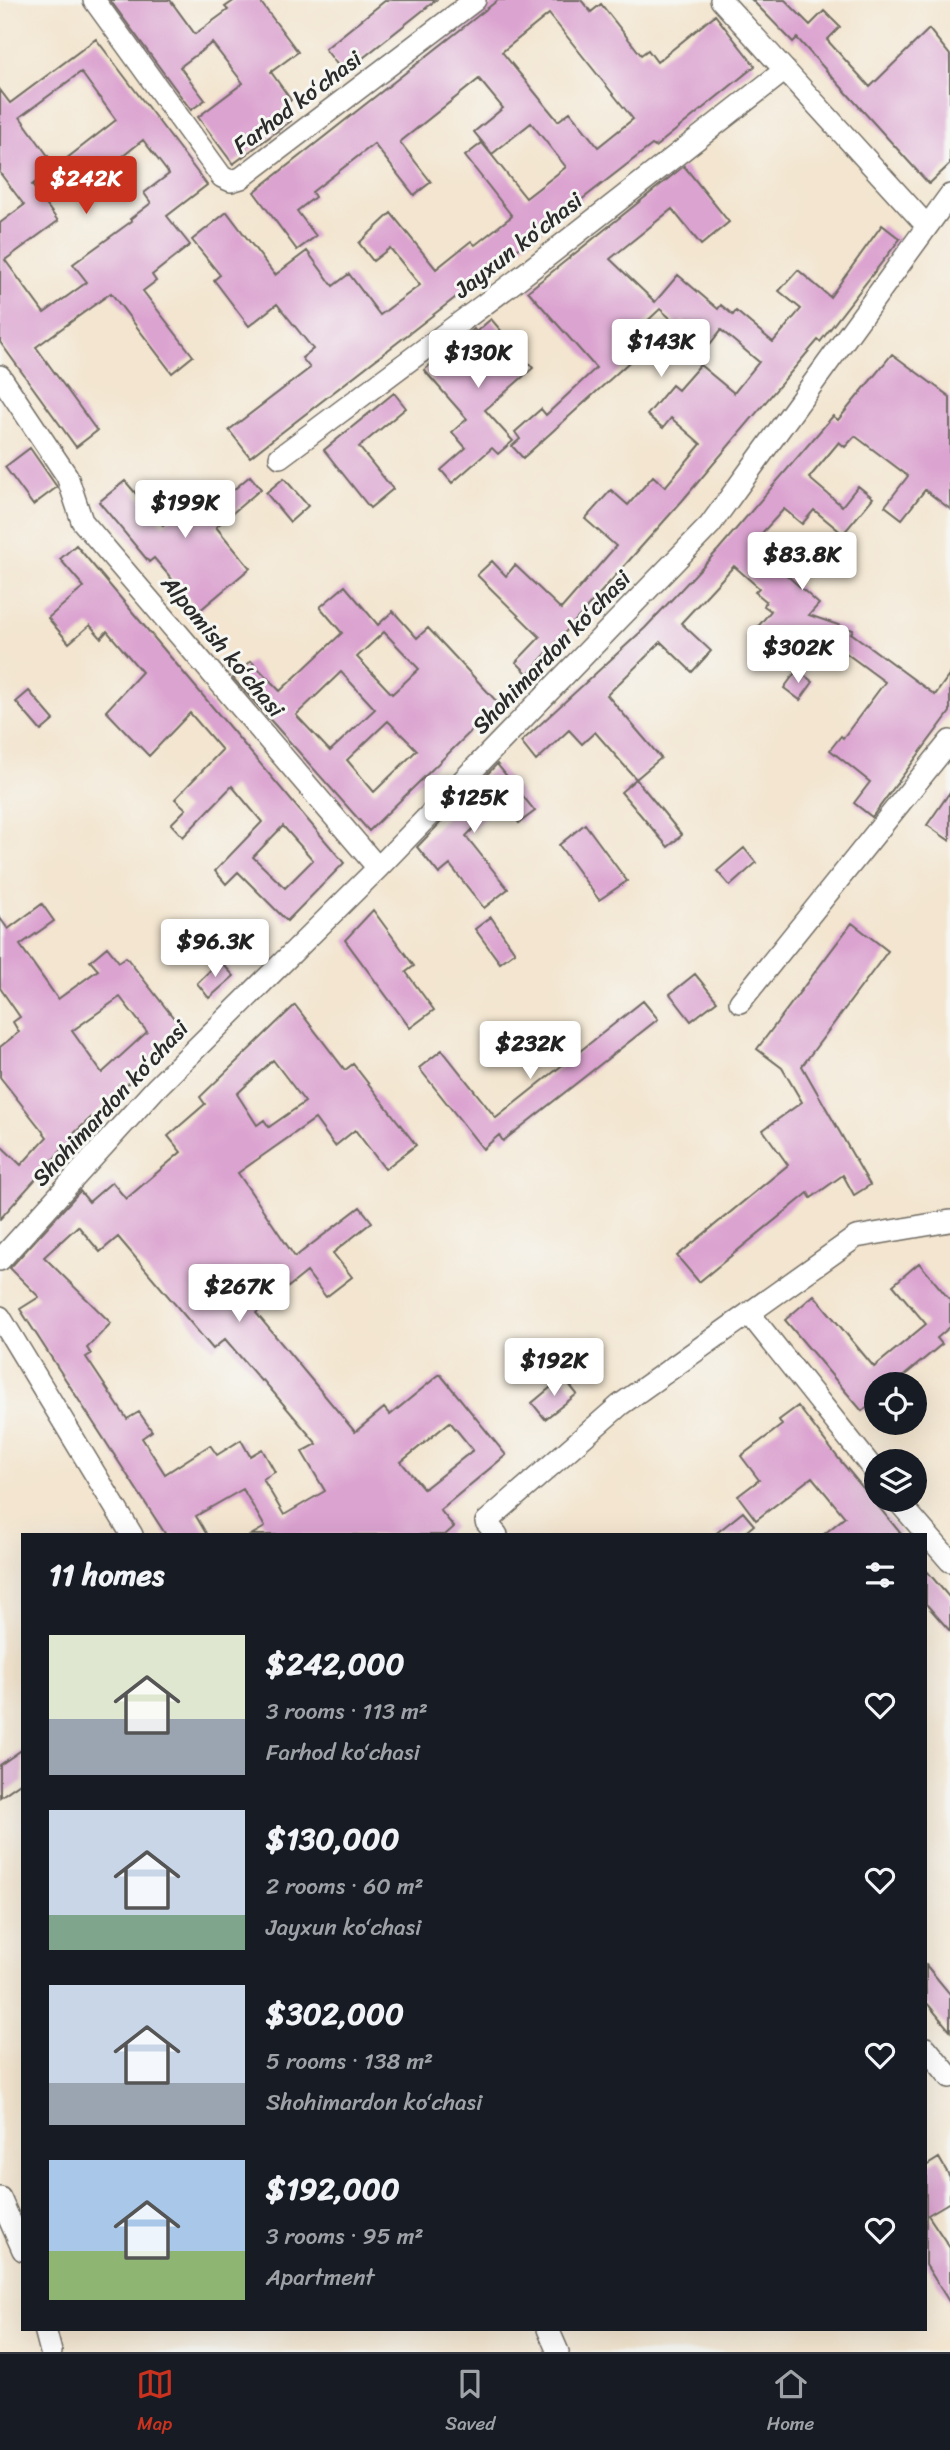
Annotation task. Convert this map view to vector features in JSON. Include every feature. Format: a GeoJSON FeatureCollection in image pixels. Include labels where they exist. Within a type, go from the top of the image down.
{"type":"FeatureCollection","features":[{"type":"Feature","properties":{"kind":"street","name":"Farhod koʻchasi"},"geometry":{"type":"LineString","coordinates":[[94,0],[222,177],[231,181],[241,178],[474,0]]}},
{"type":"Feature","properties":{"kind":"street"},"geometry":{"type":"LineString","coordinates":[[721,0],[927,226]]}},
{"type":"Feature","properties":{"kind":"street","name":"Jayxun koʻchasi"},"geometry":{"type":"LineString","coordinates":[[280,457],[517,280],[785,70]]}},
{"type":"Feature","properties":{"kind":"street","name":"Shohimardon koʻchasi"},"geometry":{"type":"LineString","coordinates":[[0,1260],[156,1088],[378,868],[710,525],[950,195]]}},
{"type":"Feature","properties":{"kind":"street","name":"Alpomish koʻchasi"},"geometry":{"type":"LineString","coordinates":[[0,376],[67,476],[82,521],[378,868]]}},
{"type":"Feature","properties":{"kind":"street"},"geometry":{"type":"LineString","coordinates":[[740,1002],[950,741]]}},
{"type":"Feature","properties":{"kind":"street"},"geometry":{"type":"LineString","coordinates":[[495,1533],[486,1522],[620,1405],[856,1237],[950,1221]]}},
{"type":"Feature","properties":{"kind":"street"},"geometry":{"type":"LineString","coordinates":[[749,1313],[864,1458]]}},
{"type":"Feature","properties":{"kind":"street"},"geometry":{"type":"LineString","coordinates":[[0,1317],[131,1533]]}},
{"type":"Feature","properties":{"kind":"street"},"geometry":{"type":"LineString","coordinates":[[907,1512],[926,1533]]}},
{"type":"Feature","properties":{"kind":"street"},"geometry":{"type":"LineString","coordinates":[[927,1535],[950,1561]]}},
{"type":"Feature","properties":{"kind":"street"},"geometry":{"type":"LineString","coordinates":[[927,2049],[950,2077]]}},
{"type":"Feature","properties":{"kind":"street"},"geometry":{"type":"LineString","coordinates":[[0,2198],[21,2245]]}},
{"type":"Feature","properties":{"kind":"street"},"geometry":{"type":"LineString","coordinates":[[46,2331],[51,2352]]}},
{"type":"Feature","properties":{"kind":"street"},"geometry":{"type":"LineString","coordinates":[[549,2331],[558,2352]]}},
{"type":"Feature","properties":{"kind":"building"},"geometry":{"type":"Polygon","coordinates":[[[110,0],[170,0],[195,34],[228,10],[225,7],[235,0],[259,0],[298,52],[271,72],[291,100],[282,108],[291,121],[233,164],[198,117],[243,83],[212,43],[180,67],[205,100],[191,110],[110,0]]]}},
{"type":"Feature","properties":{"kind":"building"},"geometry":{"type":"Polygon","coordinates":[[[386,0],[436,0],[344,73],[325,49],[386,0]]]}},
{"type":"Feature","properties":{"kind":"building"},"geometry":{"type":"Polygon","coordinates":[[[498,0],[581,0],[591,12],[601,4],[641,55],[648,50],[657,62],[715,15],[755,66],[655,147],[652,145],[250,457],[229,430],[310,368],[302,358],[313,349],[277,304],[249,326],[214,280],[220,275],[192,240],[227,212],[275,275],[307,251],[333,286],[349,274],[380,315],[420,285],[390,248],[373,261],[359,243],[391,213],[436,269],[471,241],[475,245],[512,216],[465,156],[482,143],[526,198],[566,167],[531,123],[492,154],[474,132],[503,108],[479,79],[400,142],[431,182],[414,195],[374,144],[312,192],[315,197],[297,211],[316,236],[297,250],[254,192],[498,0]],[[549,14],[502,52],[558,121],[570,112],[598,147],[633,119],[549,14]]]}},
{"type":"Feature","properties":{"kind":"building"},"geometry":{"type":"Polygon","coordinates":[[[752,0],[785,0],[810,25],[824,11],[840,27],[827,40],[870,87],[929,29],[950,55],[950,164],[929,184],[797,38],[793,42],[752,0]]]}},
{"type":"Feature","properties":{"kind":"building"},"geometry":{"type":"Polygon","coordinates":[[[96,39],[207,185],[167,216],[190,245],[152,275],[156,281],[143,291],[193,356],[172,373],[111,293],[36,347],[97,431],[76,447],[0,342],[0,223],[24,205],[0,173],[0,90],[10,103],[96,39]],[[81,72],[20,117],[56,167],[32,185],[58,221],[5,260],[44,313],[87,282],[73,264],[132,221],[130,219],[151,203],[144,193],[169,174],[143,140],[86,186],[66,159],[116,120],[81,72]]]}},
{"type":"Feature","properties":{"kind":"building"},"geometry":{"type":"Polygon","coordinates":[[[684,166],[729,222],[701,245],[672,209],[610,259],[655,302],[678,275],[718,309],[721,305],[733,315],[736,311],[773,342],[801,309],[779,291],[798,270],[830,297],[882,225],[900,239],[820,342],[818,340],[682,501],[528,674],[516,662],[540,637],[477,575],[492,561],[506,576],[515,565],[561,609],[616,546],[585,519],[611,490],[628,505],[653,476],[665,487],[701,444],[671,418],[663,428],[647,415],[672,385],[678,390],[700,365],[734,393],[759,362],[721,330],[710,344],[683,321],[679,326],[660,309],[623,344],[637,355],[523,458],[512,446],[520,439],[515,432],[541,409],[546,415],[596,368],[528,291],[684,166]]]}},
{"type":"Feature","properties":{"kind":"building"},"geometry":{"type":"Polygon","coordinates":[[[491,319],[533,368],[485,410],[513,441],[498,454],[492,448],[452,483],[441,470],[466,448],[452,432],[467,419],[424,370],[474,329],[476,332],[491,319]]]}},
{"type":"Feature","properties":{"kind":"building"},"geometry":{"type":"Polygon","coordinates":[[[892,354],[950,397],[950,509],[925,490],[902,519],[885,506],[908,476],[855,436],[845,447],[839,442],[809,478],[842,506],[858,486],[873,498],[843,534],[814,510],[802,524],[784,509],[752,544],[819,604],[809,615],[853,630],[851,633],[935,695],[950,674],[950,712],[872,817],[854,803],[870,782],[830,750],[841,736],[843,738],[885,682],[839,648],[836,653],[798,628],[774,656],[750,636],[771,611],[764,606],[766,601],[755,592],[759,588],[734,566],[681,623],[711,651],[692,672],[661,642],[607,695],[661,758],[636,779],[595,732],[582,744],[569,730],[536,761],[521,742],[645,628],[718,550],[833,416],[838,420],[892,354]]]}},
{"type":"Feature","properties":{"kind":"building"},"geometry":{"type":"Polygon","coordinates":[[[394,393],[406,408],[359,447],[393,489],[370,508],[324,450],[394,393]]]}},
{"type":"Feature","properties":{"kind":"building"},"geometry":{"type":"Polygon","coordinates":[[[30,448],[57,487],[33,505],[5,467],[30,448]]]}},
{"type":"Feature","properties":{"kind":"building"},"geometry":{"type":"Polygon","coordinates":[[[250,476],[261,489],[216,527],[250,568],[199,611],[154,558],[149,562],[99,502],[125,481],[163,525],[193,500],[205,514],[250,476]]]}},
{"type":"Feature","properties":{"kind":"building"},"geometry":{"type":"Polygon","coordinates":[[[284,478],[308,506],[290,522],[266,493],[284,478]]]}},
{"type":"Feature","properties":{"kind":"building"},"geometry":{"type":"Polygon","coordinates":[[[76,545],[344,863],[287,921],[238,872],[226,884],[215,871],[262,822],[232,786],[183,837],[171,824],[186,809],[175,799],[222,750],[190,713],[149,756],[106,711],[142,672],[107,631],[101,638],[90,625],[69,643],[48,618],[84,587],[60,559],[76,545]],[[283,826],[253,857],[285,888],[313,860],[283,826]]]}},
{"type":"Feature","properties":{"kind":"building"},"geometry":{"type":"Polygon","coordinates":[[[345,586],[378,625],[393,611],[417,638],[428,628],[499,704],[369,831],[233,678],[251,661],[280,691],[342,633],[320,607],[345,586]],[[384,632],[357,657],[392,694],[419,669],[384,632]],[[341,672],[296,715],[330,751],[375,709],[341,672]],[[388,721],[347,760],[374,792],[417,750],[388,721]]]}},
{"type":"Feature","properties":{"kind":"building"},"geometry":{"type":"Polygon","coordinates":[[[797,670],[813,682],[800,700],[784,688],[797,670]]]}},
{"type":"Feature","properties":{"kind":"building"},"geometry":{"type":"Polygon","coordinates":[[[29,691],[54,720],[41,731],[16,702],[29,691]]]}},
{"type":"Feature","properties":{"kind":"building"},"geometry":{"type":"Polygon","coordinates":[[[497,764],[535,811],[519,823],[501,800],[466,836],[508,889],[484,908],[450,865],[439,874],[417,847],[497,764]]]}},
{"type":"Feature","properties":{"kind":"building"},"geometry":{"type":"Polygon","coordinates":[[[636,779],[682,835],[668,847],[621,792],[636,779]]]}},
{"type":"Feature","properties":{"kind":"building"},"geometry":{"type":"Polygon","coordinates":[[[950,792],[950,841],[927,825],[950,792]]]}},
{"type":"Feature","properties":{"kind":"building"},"geometry":{"type":"Polygon","coordinates":[[[585,824],[627,881],[599,900],[559,845],[585,824]]]}},
{"type":"Feature","properties":{"kind":"building"},"geometry":{"type":"Polygon","coordinates":[[[744,848],[756,863],[730,886],[717,871],[744,848]]]}},
{"type":"Feature","properties":{"kind":"building"},"geometry":{"type":"Polygon","coordinates":[[[42,904],[54,921],[20,945],[58,999],[98,970],[90,961],[107,947],[119,962],[126,957],[180,1026],[157,1044],[162,1052],[71,1136],[75,1140],[60,1152],[0,1219],[0,1145],[21,1165],[47,1137],[0,1077],[0,1047],[19,1032],[13,1022],[20,1017],[0,988],[0,918],[8,929],[42,904]],[[120,997],[72,1031],[102,1073],[147,1032],[120,997]]]}},
{"type":"Feature","properties":{"kind":"building"},"geometry":{"type":"Polygon","coordinates":[[[373,910],[414,966],[406,972],[434,1010],[410,1028],[345,940],[373,910]]]}},
{"type":"Feature","properties":{"kind":"building"},"geometry":{"type":"Polygon","coordinates":[[[491,917],[515,952],[500,963],[475,929],[491,917]]]}},
{"type":"Feature","properties":{"kind":"building"},"geometry":{"type":"Polygon","coordinates":[[[852,923],[888,951],[802,1066],[870,1185],[854,1195],[843,1175],[811,1198],[808,1193],[699,1282],[677,1256],[788,1165],[763,1130],[802,1102],[782,1068],[757,1049],[852,923]]]}},
{"type":"Feature","properties":{"kind":"building"},"geometry":{"type":"Polygon","coordinates":[[[220,961],[234,976],[209,998],[197,983],[220,961]]]}},
{"type":"Feature","properties":{"kind":"building"},"geometry":{"type":"Polygon","coordinates":[[[695,974],[717,1001],[691,1021],[670,994],[695,974]]]}},
{"type":"Feature","properties":{"kind":"building"},"geometry":{"type":"Polygon","coordinates":[[[643,1001],[658,1019],[503,1141],[499,1135],[483,1149],[419,1068],[442,1050],[496,1118],[643,1001]]]}},
{"type":"Feature","properties":{"kind":"building"},"geometry":{"type":"Polygon","coordinates":[[[295,1005],[345,1070],[353,1064],[416,1145],[385,1169],[355,1130],[335,1146],[315,1119],[238,1173],[295,1257],[360,1207],[372,1222],[333,1253],[352,1277],[326,1297],[307,1272],[256,1313],[355,1432],[384,1408],[390,1415],[440,1374],[506,1455],[440,1510],[454,1527],[447,1533],[254,1533],[265,1527],[243,1489],[196,1516],[206,1533],[165,1533],[20,1309],[39,1297],[10,1268],[80,1191],[89,1202],[112,1182],[126,1199],[181,1152],[168,1136],[205,1104],[200,1097],[295,1005]],[[273,1060],[237,1094],[257,1125],[264,1120],[269,1127],[305,1102],[273,1060]],[[78,1226],[44,1257],[111,1323],[87,1348],[91,1354],[86,1357],[127,1419],[139,1412],[152,1431],[142,1438],[165,1474],[210,1445],[217,1455],[241,1440],[250,1456],[262,1449],[275,1472],[263,1479],[284,1515],[325,1491],[302,1452],[317,1444],[225,1339],[213,1349],[118,1237],[100,1252],[78,1226]],[[450,1422],[401,1462],[424,1489],[473,1450],[450,1422]]]}},
{"type":"Feature","properties":{"kind":"building"},"geometry":{"type":"Polygon","coordinates":[[[919,1263],[950,1300],[950,1327],[937,1338],[942,1344],[908,1372],[864,1372],[862,1411],[785,1320],[814,1295],[874,1367],[926,1324],[893,1285],[919,1263]]]}},
{"type":"Feature","properties":{"kind":"building"},"geometry":{"type":"Polygon","coordinates":[[[563,1377],[577,1394],[545,1419],[532,1403],[563,1377]]]}},
{"type":"Feature","properties":{"kind":"building"},"geometry":{"type":"Polygon","coordinates":[[[798,1406],[864,1489],[864,1512],[883,1512],[900,1533],[825,1533],[845,1517],[812,1477],[756,1520],[738,1496],[759,1480],[741,1456],[782,1425],[779,1420],[798,1406]]]}},
{"type":"Feature","properties":{"kind":"building"},"geometry":{"type":"Polygon","coordinates":[[[743,1512],[754,1525],[744,1533],[717,1533],[743,1512]]]}},
{"type":"Feature","properties":{"kind":"building"},"geometry":{"type":"Polygon","coordinates":[[[927,1571],[950,1598],[950,1631],[927,1605],[927,1571]]]}},
{"type":"Feature","properties":{"kind":"building"},"geometry":{"type":"Polygon","coordinates":[[[21,1750],[21,1782],[0,1797],[0,1765],[21,1750]]]}},
{"type":"Feature","properties":{"kind":"building"},"geometry":{"type":"Polygon","coordinates":[[[927,1966],[950,1994],[950,2031],[927,2003],[927,1966]]]}},
{"type":"Feature","properties":{"kind":"building"},"geometry":{"type":"Polygon","coordinates":[[[939,2158],[950,2177],[950,2202],[928,2215],[950,2248],[950,2303],[927,2267],[927,2165],[939,2158]]]}}]}
